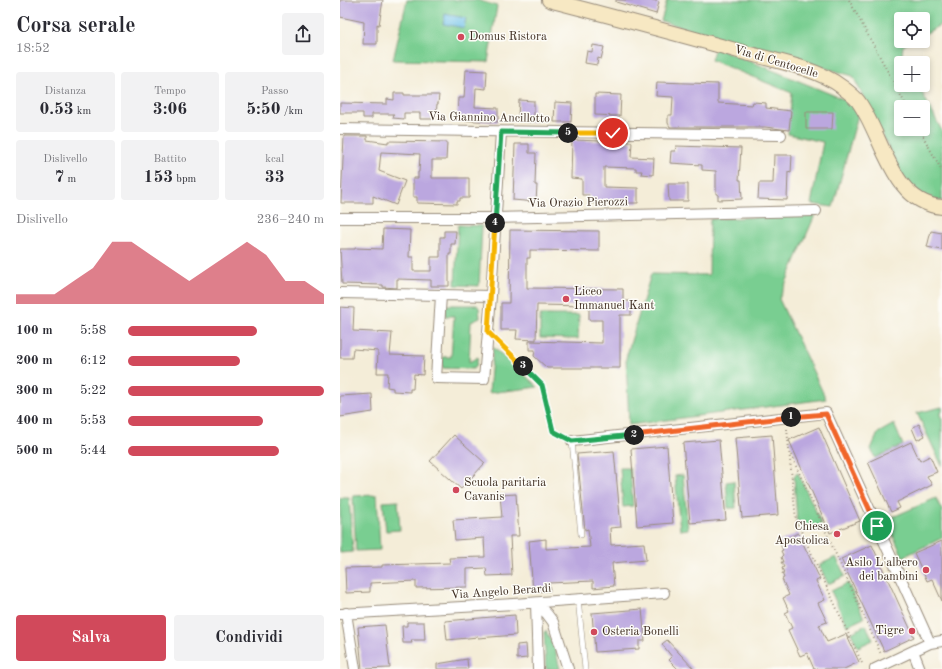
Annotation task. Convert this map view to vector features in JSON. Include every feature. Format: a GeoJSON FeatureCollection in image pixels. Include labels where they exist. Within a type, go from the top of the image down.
{"type":"FeatureCollection","features":[{"type":"Feature","properties":{"kind":"street","name":"Via di Centocelle"},"geometry":{"type":"LineString","coordinates":[[549,0],[781,62],[828,78],[841,86],[857,100],[865,112],[892,168],[903,186],[922,202],[928,205],[942,207]]}},
{"type":"Feature","properties":{"kind":"street","name":"Via Giannino Ancillotto"},"geometry":{"type":"LineString","coordinates":[[340,129],[781,135]]}},
{"type":"Feature","properties":{"kind":"street"},"geometry":{"type":"LineString","coordinates":[[441,295],[436,378],[484,379],[491,296],[501,132]]}},
{"type":"Feature","properties":{"kind":"street","name":"Via Orazio Pierozzi"},"geometry":{"type":"LineString","coordinates":[[340,218],[496,218],[816,211]]}},
{"type":"Feature","properties":{"kind":"street"},"geometry":{"type":"LineString","coordinates":[[340,293],[491,296]]}},
{"type":"Feature","properties":{"kind":"street"},"geometry":{"type":"LineString","coordinates":[[572,441],[826,414],[930,643]]}},
{"type":"Feature","properties":{"kind":"street","name":"Via Angelo Berardi"},"geometry":{"type":"LineString","coordinates":[[343,613],[536,603],[664,593]]}},
{"type":"Feature","properties":{"kind":"street"},"geometry":{"type":"LineString","coordinates":[[536,603],[538,669]]}},
{"type":"Feature","properties":{"kind":"street"},"geometry":{"type":"LineString","coordinates":[[536,603],[553,622],[568,669]]}},
{"type":"Feature","properties":{"kind":"street"},"geometry":{"type":"LineString","coordinates":[[343,613],[355,669]]}},
{"type":"Feature","properties":{"kind":"street"},"geometry":{"type":"LineString","coordinates":[[875,669],[930,643],[942,641]]}},
{"type":"Feature","properties":{"kind":"street"},"geometry":{"type":"LineString","coordinates":[[913,651],[920,669]]}},
{"type":"Feature","properties":{"kind":"lane"},"geometry":{"type":"LineString","coordinates":[[572,441],[581,535]]}},
{"type":"Feature","properties":{"kind":"lane"},"geometry":{"type":"LineString","coordinates":[[578,599],[585,669]]}},
{"type":"Feature","properties":{"kind":"path"},"geometry":{"type":"LineString","coordinates":[[849,0],[903,100]]}},
{"type":"Feature","properties":{"kind":"path"},"geometry":{"type":"LineString","coordinates":[[923,136],[942,171]]}},
{"type":"Feature","properties":{"kind":"path"},"geometry":{"type":"LineString","coordinates":[[488,332],[542,385],[553,431],[572,441]]}},
{"type":"Feature","properties":{"kind":"path"},"geometry":{"type":"LineString","coordinates":[[787,429],[796,520],[862,663]]}},
{"type":"Feature","properties":{"kind":"path"},"geometry":{"type":"LineString","coordinates":[[789,452],[881,654]]}},
{"type":"Feature","properties":{"kind":"green space"},"geometry":{"type":"Polygon","coordinates":[[[407,0],[477,0],[497,6],[488,62],[393,60],[407,0]]]}},
{"type":"Feature","properties":{"kind":"green space"},"geometry":{"type":"Polygon","coordinates":[[[667,0],[942,0],[942,24],[930,31],[930,12],[894,12],[894,48],[903,48],[903,56],[894,56],[894,92],[922,92],[926,100],[894,100],[894,136],[930,136],[930,108],[942,131],[942,201],[930,200],[906,183],[853,76],[661,21],[667,0]]]}},
{"type":"Feature","properties":{"kind":"green space"},"geometry":{"type":"Polygon","coordinates":[[[715,47],[853,103],[859,111],[833,207],[811,204],[823,142],[788,134],[792,93],[711,60],[715,47]]]}},
{"type":"Feature","properties":{"kind":"green space"},"geometry":{"type":"Polygon","coordinates":[[[815,215],[779,299],[826,399],[629,425],[626,358],[651,274],[709,275],[710,219],[815,215]]]}},
{"type":"Feature","properties":{"kind":"green space"},"geometry":{"type":"Polygon","coordinates":[[[458,225],[482,226],[479,286],[455,285],[458,225]]]}},
{"type":"Feature","properties":{"kind":"green space"},"geometry":{"type":"Polygon","coordinates":[[[446,305],[477,305],[479,308],[480,318],[471,322],[469,362],[478,357],[476,367],[473,369],[442,368],[443,357],[451,357],[454,316],[445,316],[446,305]]]}},
{"type":"Feature","properties":{"kind":"green space"},"geometry":{"type":"Polygon","coordinates":[[[540,315],[579,315],[578,339],[540,338],[540,315]]]}},
{"type":"Feature","properties":{"kind":"green space"},"geometry":{"type":"Polygon","coordinates":[[[493,347],[538,387],[489,393],[493,347]]]}},
{"type":"Feature","properties":{"kind":"green space"},"geometry":{"type":"Polygon","coordinates":[[[942,407],[940,415],[942,419],[942,466],[917,413],[942,407]]]}},
{"type":"Feature","properties":{"kind":"green space"},"geometry":{"type":"Polygon","coordinates":[[[894,424],[903,445],[875,458],[871,449],[878,433],[894,424]]]}},
{"type":"Feature","properties":{"kind":"green space"},"geometry":{"type":"Polygon","coordinates":[[[620,468],[630,468],[633,506],[623,507],[620,468]]]}},
{"type":"Feature","properties":{"kind":"green space"},"geometry":{"type":"Polygon","coordinates":[[[798,473],[822,524],[804,532],[797,521],[794,476],[798,473]]]}},
{"type":"Feature","properties":{"kind":"green space"},"geometry":{"type":"Polygon","coordinates":[[[683,475],[688,529],[680,530],[675,476],[683,475]]]}},
{"type":"Feature","properties":{"kind":"green space"},"geometry":{"type":"Polygon","coordinates":[[[734,481],[736,508],[728,508],[726,482],[734,481]]]}},
{"type":"Feature","properties":{"kind":"green space"},"geometry":{"type":"Polygon","coordinates":[[[377,495],[380,550],[356,551],[353,496],[377,495]]]}},
{"type":"Feature","properties":{"kind":"green space"},"geometry":{"type":"Polygon","coordinates":[[[340,498],[349,498],[353,552],[340,553],[340,498]]]}},
{"type":"Feature","properties":{"kind":"green space"},"geometry":{"type":"Polygon","coordinates":[[[936,498],[942,511],[942,538],[903,557],[886,520],[936,498]]]}},
{"type":"Feature","properties":{"kind":"green space"},"geometry":{"type":"Polygon","coordinates":[[[398,501],[400,530],[386,531],[383,502],[398,501]]]}},
{"type":"Feature","properties":{"kind":"green space"},"geometry":{"type":"Polygon","coordinates":[[[836,557],[845,576],[828,584],[819,565],[836,557]]]}},
{"type":"Feature","properties":{"kind":"green space"},"geometry":{"type":"Polygon","coordinates":[[[848,583],[864,618],[847,626],[831,591],[848,583]]]}},
{"type":"Feature","properties":{"kind":"green space"},"geometry":{"type":"Polygon","coordinates":[[[866,625],[873,640],[858,647],[851,633],[866,625]]]}},
{"type":"Feature","properties":{"kind":"green space"},"geometry":{"type":"Polygon","coordinates":[[[546,631],[555,649],[560,669],[546,669],[544,632],[546,631]]]}},
{"type":"Feature","properties":{"kind":"water"},"geometry":{"type":"Polygon","coordinates":[[[445,14],[466,18],[464,28],[443,24],[445,14]]]}},
{"type":"Feature","properties":{"kind":"building"},"geometry":{"type":"Polygon","coordinates":[[[340,0],[383,0],[379,25],[377,24],[377,44],[363,44],[364,22],[340,17],[340,0]]]}},
{"type":"Feature","properties":{"kind":"building"},"geometry":{"type":"Polygon","coordinates":[[[616,0],[653,0],[659,2],[656,14],[616,2],[616,0]]]}},
{"type":"Feature","properties":{"kind":"building"},"geometry":{"type":"Polygon","coordinates":[[[593,45],[604,47],[601,59],[598,58],[597,65],[585,63],[587,51],[592,52],[593,45]]]}},
{"type":"Feature","properties":{"kind":"building"},"geometry":{"type":"Polygon","coordinates":[[[466,70],[487,71],[486,89],[476,88],[475,107],[498,108],[498,122],[457,120],[458,98],[464,98],[466,70]]]}},
{"type":"Feature","properties":{"kind":"building"},"geometry":{"type":"Polygon","coordinates":[[[657,82],[718,84],[718,103],[752,105],[753,102],[766,103],[766,108],[791,111],[789,130],[765,127],[670,127],[668,123],[668,115],[672,115],[673,97],[656,96],[657,82]]]}},
{"type":"Feature","properties":{"kind":"building"},"geometry":{"type":"Polygon","coordinates":[[[394,93],[404,93],[404,95],[439,95],[434,119],[420,119],[420,113],[404,113],[404,119],[393,118],[394,114],[372,114],[372,118],[363,118],[363,113],[340,113],[340,103],[387,104],[387,99],[394,100],[394,93]]]}},
{"type":"Feature","properties":{"kind":"building"},"geometry":{"type":"Polygon","coordinates":[[[595,94],[621,95],[620,116],[595,115],[595,94]]]}},
{"type":"Feature","properties":{"kind":"building"},"geometry":{"type":"Polygon","coordinates":[[[519,100],[534,101],[534,122],[524,122],[524,117],[518,117],[519,100]]]}},
{"type":"Feature","properties":{"kind":"building"},"geometry":{"type":"Polygon","coordinates":[[[555,102],[572,103],[571,122],[554,122],[555,102]]]}},
{"type":"Feature","properties":{"kind":"building"},"geometry":{"type":"Polygon","coordinates":[[[806,112],[833,112],[832,129],[806,129],[806,112]]]}},
{"type":"Feature","properties":{"kind":"building"},"geometry":{"type":"Polygon","coordinates":[[[344,136],[367,136],[367,140],[388,143],[388,141],[447,142],[446,160],[432,160],[432,178],[469,178],[469,198],[460,198],[460,201],[457,201],[457,204],[417,203],[417,197],[413,197],[413,178],[418,178],[420,154],[381,152],[379,171],[405,181],[396,205],[373,196],[373,203],[341,203],[344,136]]]}},
{"type":"Feature","properties":{"kind":"building"},"geometry":{"type":"Polygon","coordinates":[[[572,140],[632,142],[631,157],[654,158],[653,175],[641,174],[642,171],[636,171],[636,168],[604,167],[604,187],[638,188],[638,203],[589,203],[589,195],[582,195],[582,179],[571,178],[572,140]]]}},
{"type":"Feature","properties":{"kind":"building"},"geometry":{"type":"Polygon","coordinates":[[[515,144],[529,144],[529,153],[536,153],[536,202],[513,200],[515,144]]]}},
{"type":"Feature","properties":{"kind":"building"},"geometry":{"type":"Polygon","coordinates":[[[676,146],[741,148],[739,180],[741,180],[742,199],[718,200],[718,194],[716,194],[716,171],[702,170],[702,165],[670,163],[671,151],[675,151],[676,146]]]}},
{"type":"Feature","properties":{"kind":"building"},"geometry":{"type":"Polygon","coordinates":[[[774,155],[792,155],[791,173],[788,172],[787,200],[758,199],[759,183],[773,183],[774,155]]]}},
{"type":"Feature","properties":{"kind":"building"},"geometry":{"type":"Polygon","coordinates":[[[668,184],[688,184],[688,201],[669,201],[668,184]]]}},
{"type":"Feature","properties":{"kind":"building"},"geometry":{"type":"Polygon","coordinates":[[[383,229],[410,230],[409,257],[413,257],[413,271],[431,271],[431,257],[440,257],[440,237],[444,237],[444,231],[456,231],[455,244],[451,244],[451,254],[449,254],[449,286],[431,286],[431,280],[397,279],[397,288],[383,287],[383,285],[342,284],[340,249],[382,249],[383,229]]]}},
{"type":"Feature","properties":{"kind":"building","name":"Liceo Immanuel Kant"},"geometry":{"type":"Polygon","coordinates":[[[510,230],[599,231],[599,251],[530,250],[530,258],[527,258],[527,288],[623,289],[623,301],[631,301],[631,315],[620,315],[620,368],[547,368],[534,356],[535,350],[529,350],[529,341],[602,343],[602,320],[589,320],[589,306],[537,305],[536,340],[516,339],[517,330],[501,330],[501,303],[509,303],[510,230]]]}},
{"type":"Feature","properties":{"kind":"building"},"geometry":{"type":"Polygon","coordinates":[[[931,231],[942,233],[942,250],[927,247],[931,231]]]}},
{"type":"Feature","properties":{"kind":"building"},"geometry":{"type":"Polygon","coordinates":[[[340,307],[354,308],[353,331],[392,333],[390,355],[424,356],[423,375],[414,374],[413,389],[410,389],[410,392],[393,391],[393,388],[387,387],[388,373],[377,373],[378,351],[353,349],[352,358],[340,358],[340,307]]]}},
{"type":"Feature","properties":{"kind":"building"},"geometry":{"type":"Polygon","coordinates":[[[372,394],[373,412],[340,417],[340,396],[372,394]]]}},
{"type":"Feature","properties":{"kind":"building"},"geometry":{"type":"Polygon","coordinates":[[[919,424],[925,436],[917,440],[912,428],[919,424]]]}},
{"type":"Feature","properties":{"kind":"building"},"geometry":{"type":"Polygon","coordinates":[[[819,427],[860,521],[830,533],[789,440],[819,427]]]}},
{"type":"Feature","properties":{"kind":"building"},"geometry":{"type":"Polygon","coordinates":[[[454,435],[485,463],[461,489],[430,461],[454,435]]]}},
{"type":"Feature","properties":{"kind":"building"},"geometry":{"type":"Polygon","coordinates":[[[772,435],[778,515],[742,518],[735,438],[772,435]]]}},
{"type":"Feature","properties":{"kind":"building"},"geometry":{"type":"Polygon","coordinates":[[[719,440],[726,520],[690,523],[683,443],[719,440]]]}},
{"type":"Feature","properties":{"kind":"building"},"geometry":{"type":"Polygon","coordinates":[[[911,442],[920,461],[930,456],[937,472],[927,476],[932,485],[897,502],[900,508],[891,512],[868,462],[911,442]]]}},
{"type":"Feature","properties":{"kind":"building"},"geometry":{"type":"Polygon","coordinates":[[[667,446],[673,523],[637,526],[631,449],[667,446]]]}},
{"type":"Feature","properties":{"kind":"building"},"geometry":{"type":"Polygon","coordinates":[[[614,451],[621,527],[610,528],[611,545],[644,543],[646,560],[612,563],[614,586],[593,588],[593,581],[549,583],[550,591],[533,592],[529,541],[546,539],[546,549],[590,547],[588,529],[585,530],[577,454],[614,451]]]}},
{"type":"Feature","properties":{"kind":"building"},"geometry":{"type":"Polygon","coordinates":[[[516,494],[519,536],[510,536],[512,575],[487,576],[486,568],[467,569],[467,587],[416,588],[416,581],[370,583],[370,592],[346,593],[345,568],[382,567],[382,565],[450,563],[449,558],[485,557],[484,538],[455,540],[453,520],[502,517],[500,495],[516,494]]]}},
{"type":"Feature","properties":{"kind":"building"},"geometry":{"type":"Polygon","coordinates":[[[798,533],[820,579],[816,581],[825,600],[818,603],[827,622],[819,625],[827,642],[846,634],[859,662],[844,669],[814,669],[807,653],[800,656],[788,630],[792,628],[785,613],[789,611],[783,598],[789,595],[782,579],[784,578],[782,573],[784,573],[782,568],[784,567],[781,562],[783,562],[781,557],[783,555],[781,551],[783,550],[779,542],[798,533]]]}},
{"type":"Feature","properties":{"kind":"building"},"geometry":{"type":"Polygon","coordinates":[[[942,541],[942,601],[932,579],[927,581],[914,553],[942,541]]]}},
{"type":"Feature","properties":{"kind":"building"},"geometry":{"type":"Polygon","coordinates":[[[872,545],[914,637],[884,651],[841,559],[872,545]]]}},
{"type":"Feature","properties":{"kind":"building"},"geometry":{"type":"Polygon","coordinates":[[[642,609],[645,641],[639,641],[639,649],[595,652],[592,613],[642,609]]]}},
{"type":"Feature","properties":{"kind":"building"},"geometry":{"type":"Polygon","coordinates":[[[515,615],[516,635],[447,640],[445,621],[515,615]]]}},
{"type":"Feature","properties":{"kind":"building"},"geometry":{"type":"Polygon","coordinates":[[[407,622],[424,622],[425,640],[411,640],[412,643],[403,643],[402,626],[407,626],[407,622]]]}},
{"type":"Feature","properties":{"kind":"building"},"geometry":{"type":"Polygon","coordinates":[[[385,625],[390,668],[362,669],[358,627],[385,625]]]}},
{"type":"Feature","properties":{"kind":"building"},"geometry":{"type":"Polygon","coordinates":[[[667,640],[694,669],[678,669],[669,660],[672,657],[662,644],[667,640]]]}},
{"type":"Feature","properties":{"kind":"building"},"geometry":{"type":"Polygon","coordinates":[[[526,644],[527,658],[517,659],[517,645],[526,644]]]}},
{"type":"Feature","properties":{"kind":"building"},"geometry":{"type":"Polygon","coordinates":[[[467,659],[468,669],[437,669],[437,664],[467,659]]]}},
{"type":"Feature","properties":{"kind":"place","name":"Domus Ristora"},"geometry":{"type":"Point","coordinates":[461,37]}},
{"type":"Feature","properties":{"kind":"place","name":"Liceo Immanuel Kant"},"geometry":{"type":"Point","coordinates":[566,299]}},
{"type":"Feature","properties":{"kind":"place","name":"Scuola paritaria Cavanis"},"geometry":{"type":"Point","coordinates":[456,490]}},
{"type":"Feature","properties":{"kind":"place","name":"Chiesa Apostolica"},"geometry":{"type":"Point","coordinates":[837,534]}},
{"type":"Feature","properties":{"kind":"place","name":"Asilo L'albero dei bambini"},"geometry":{"type":"Point","coordinates":[926,570]}},
{"type":"Feature","properties":{"kind":"place","name":"Tigre"},"geometry":{"type":"Point","coordinates":[912,631]}},
{"type":"Feature","properties":{"kind":"place","name":"Osteria Bonelli"},"geometry":{"type":"Point","coordinates":[594,632]}},
{"type":"Feature","properties":{"kind":"route"},"geometry":{"type":"LineString","coordinates":[[613,133],[501,132],[488,332],[542,385],[553,431],[572,441],[826,414],[877,526]]}}]}
